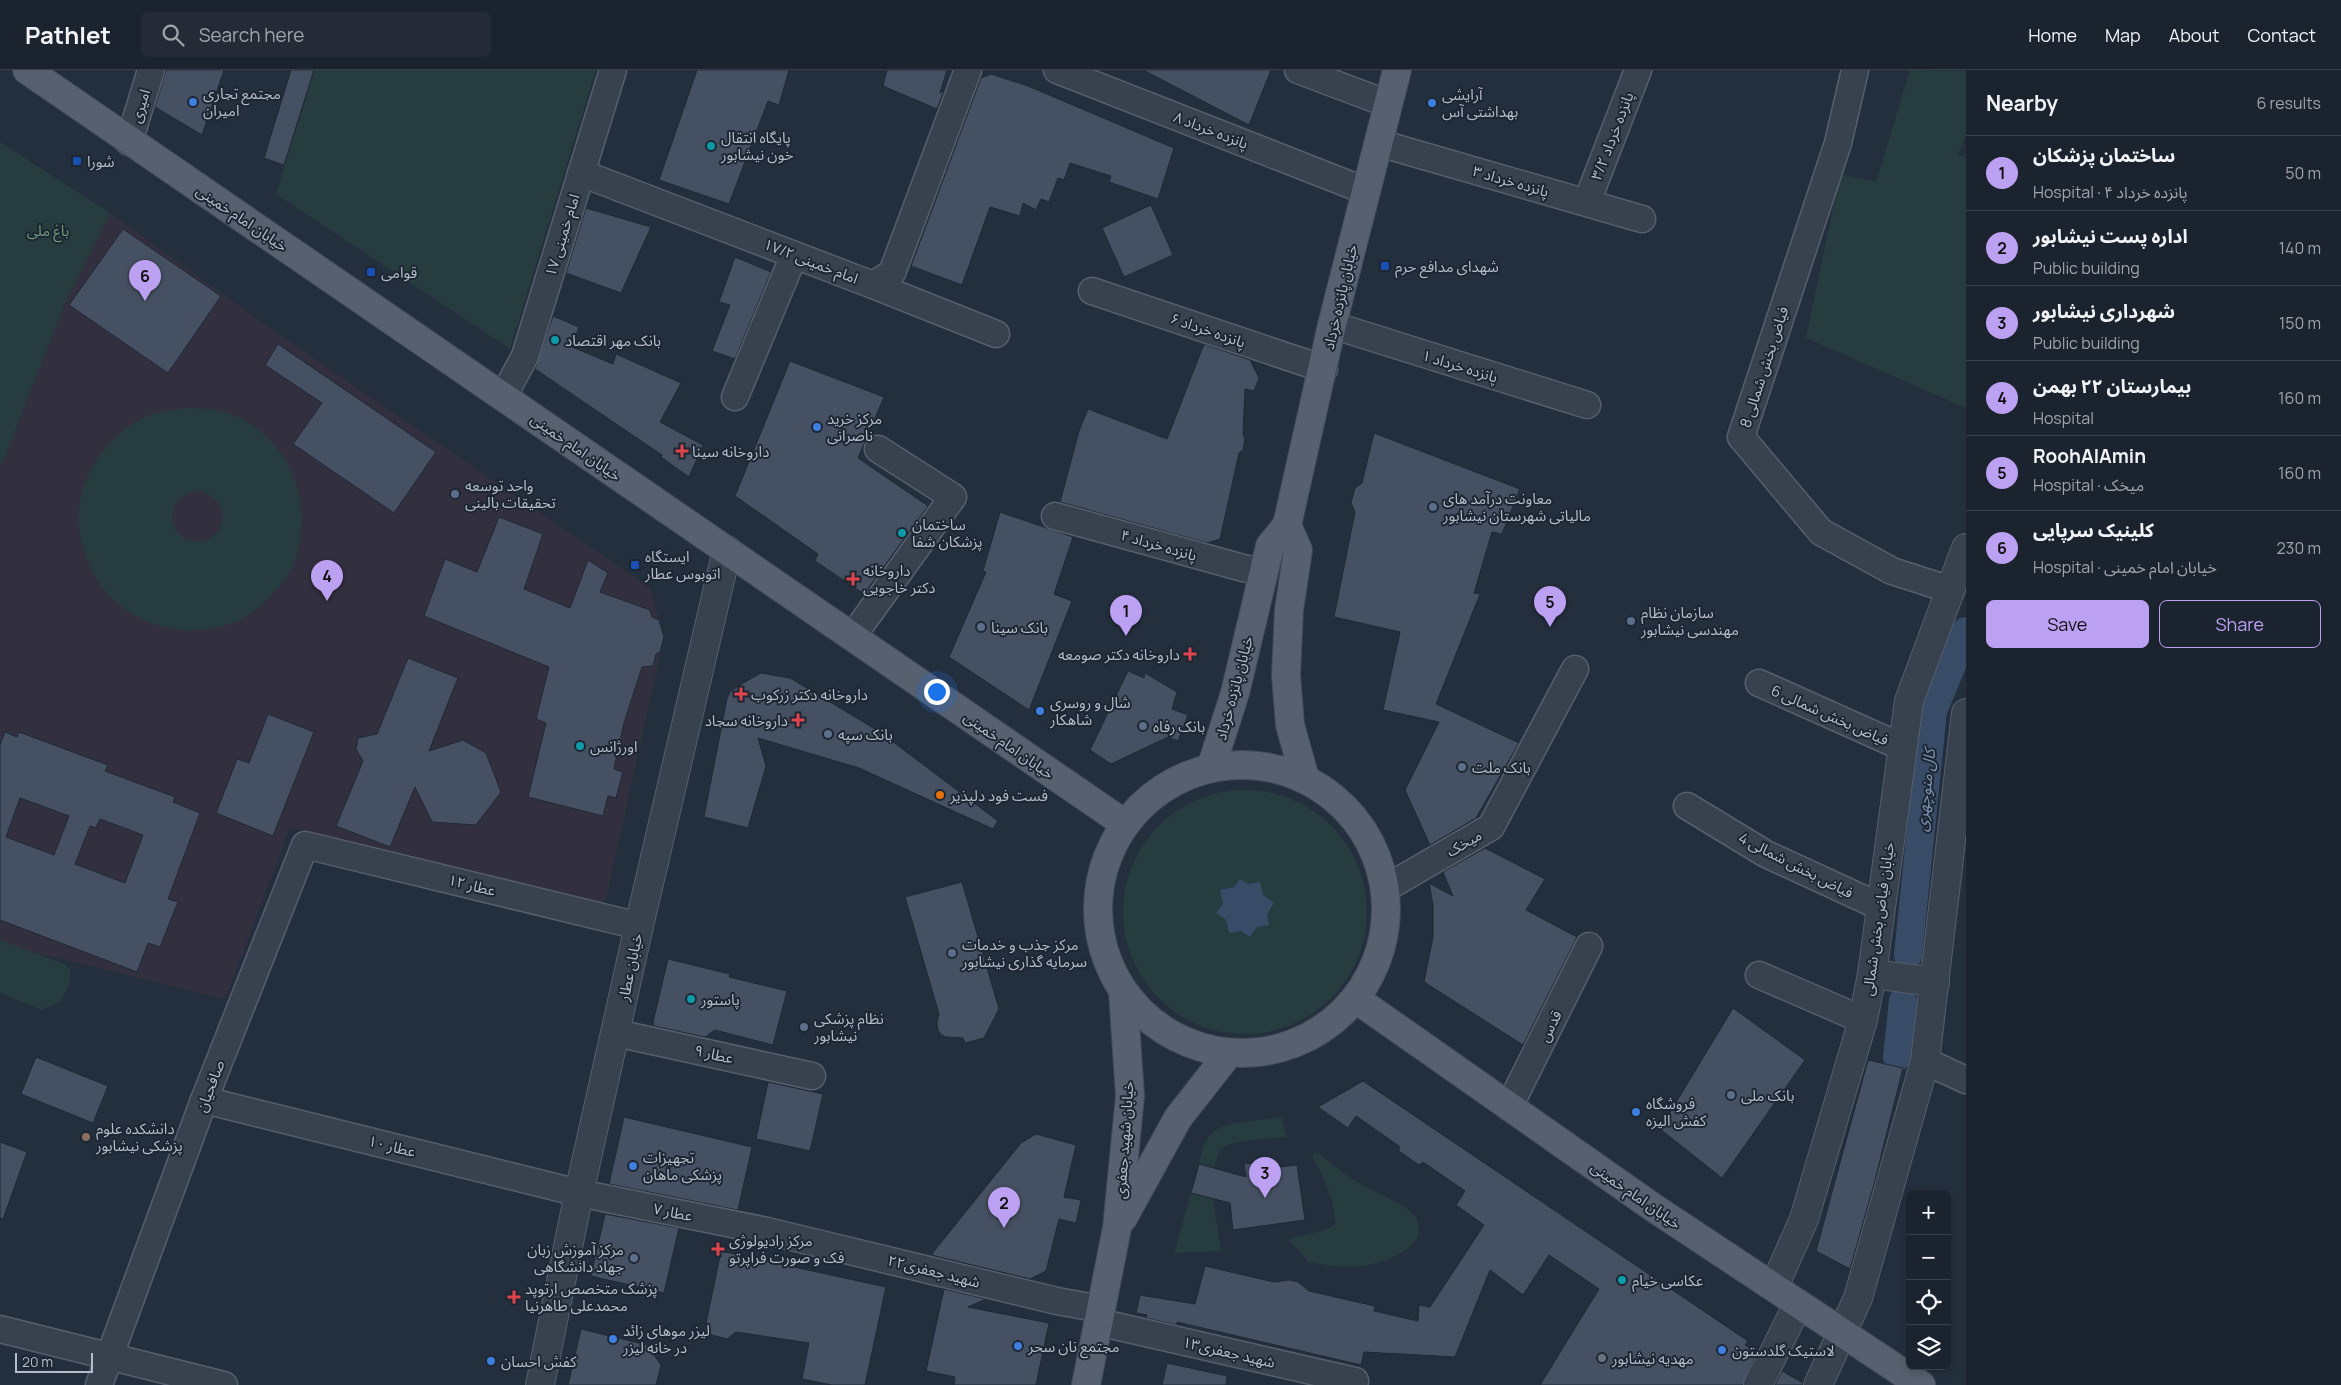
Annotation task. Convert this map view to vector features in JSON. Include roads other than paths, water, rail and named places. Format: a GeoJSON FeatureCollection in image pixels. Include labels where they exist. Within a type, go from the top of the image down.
{"type":"FeatureCollection","features":[{"type":"Feature","properties":{"kind":"main road","name":"خیابان امام خمینی"},"geometry":{"type":"LineString","coordinates":[[27,70],[129,142],[503,396],[1125,824]]}},
{"type":"Feature","properties":{"kind":"main road","name":"خیابان پانزده خرداد"},"geometry":{"type":"LineString","coordinates":[[1211,768],[1235,693],[1270,546],[1287,525],[1324,369],[1332,326],[1397,70]]}},
{"type":"Feature","properties":{"kind":"main road"},"geometry":{"type":"LineString","coordinates":[[1287,525],[1298,550],[1290,610],[1286,674],[1290,725],[1304,775]]}},
{"type":"Feature","properties":{"kind":"main road"},"geometry":{"type":"LineString","coordinates":[[1244,765],[1304,775],[1350,812],[1373,847],[1386,888],[1386,928],[1376,966],[1356,999],[1334,1021],[1308,1038],[1280,1049],[1251,1054],[1229,1053],[1183,1042],[1150,1021],[1123,992],[1106,960],[1098,926],[1098,890],[1107,856],[1125,824],[1149,799],[1178,780],[1211,768],[1244,765]]}},
{"type":"Feature","properties":{"kind":"main road","name":"خیابان شهید جعفری"},"geometry":{"type":"LineString","coordinates":[[1086,1385],[1117,1228],[1130,1096],[1123,992]]}},
{"type":"Feature","properties":{"kind":"main road","name":"خیابان امام خمینی"},"geometry":{"type":"LineString","coordinates":[[1356,999],[1654,1208],[1921,1385]]}},
{"type":"Feature","properties":{"kind":"main road","name":"خیابان شهید جعفری"},"geometry":{"type":"LineString","coordinates":[[1117,1228],[1178,1118],[1229,1053]]}},
{"type":"Feature","properties":{"kind":"street","name":"امیری"},"geometry":{"type":"LineString","coordinates":[[129,142],[151,70]]}},
{"type":"Feature","properties":{"kind":"street","name":"امام خمینی ۱۷"},"geometry":{"type":"LineString","coordinates":[[503,396],[525,356],[613,70]]}},
{"type":"Feature","properties":{"kind":"street","name":"امام خمینی ۱۷/۲"},"geometry":{"type":"LineString","coordinates":[[580,173],[874,285],[892,273],[968,70]]}},
{"type":"Feature","properties":{"kind":"street","name":"پانزده خرداد ۸"},"geometry":{"type":"LineString","coordinates":[[1057,70],[1366,191]]}},
{"type":"Feature","properties":{"kind":"street"},"geometry":{"type":"LineString","coordinates":[[1298,70],[1388,104]]}},
{"type":"Feature","properties":{"kind":"street","name":"پانزده خرداد ۳/۲"},"geometry":{"type":"LineString","coordinates":[[1587,202],[1638,70]]}},
{"type":"Feature","properties":{"kind":"street","name":"فیاض بخش شمالی 8"},"geometry":{"type":"LineString","coordinates":[[1855,70],[1838,143],[1741,437],[1821,532],[1892,571],[1951,590]]}},
{"type":"Feature","properties":{"kind":"street","name":"پانزده خرداد ۳"},"geometry":{"type":"LineString","coordinates":[[1379,143],[1642,219]]}},
{"type":"Feature","properties":{"kind":"street"},"geometry":{"type":"LineString","coordinates":[[735,397],[794,254]]}},
{"type":"Feature","properties":{"kind":"street"},"geometry":{"type":"LineString","coordinates":[[874,285],[996,334]]}},
{"type":"Feature","properties":{"kind":"street","name":"پانزده خرداد ۶"},"geometry":{"type":"LineString","coordinates":[[1092,291],[1324,369]]}},
{"type":"Feature","properties":{"kind":"street","name":"پانزده خرداد ۱"},"geometry":{"type":"LineString","coordinates":[[1332,326],[1587,405]]}},
{"type":"Feature","properties":{"kind":"street"},"geometry":{"type":"LineString","coordinates":[[852,637],[953,497],[878,449]]}},
{"type":"Feature","properties":{"kind":"street","name":"پانزده خرداد ۴"},"geometry":{"type":"LineString","coordinates":[[1055,516],[1263,572]]}},
{"type":"Feature","properties":{"kind":"street","name":"خیابان فیاض بخش شمالی"},"geometry":{"type":"LineString","coordinates":[[1774,1287],[1804,1219],[1863,1020],[1872,974],[1909,701],[1966,548]]}},
{"type":"Feature","properties":{"kind":"street","name":"خیابان عطار"},"geometry":{"type":"LineString","coordinates":[[540,1385],[579,1193],[727,550]]}},
{"type":"Feature","properties":{"kind":"street","name":"میخک"},"geometry":{"type":"LineString","coordinates":[[1386,888],[1491,827],[1575,669]]}},
{"type":"Feature","properties":{"kind":"street","name":"فیاض بخش شمالی 6"},"geometry":{"type":"LineString","coordinates":[[1758,683],[1902,747]]}},
{"type":"Feature","properties":{"kind":"street"},"geometry":{"type":"LineString","coordinates":[[1818,1385],[1858,1298],[1925,1061],[1966,713]]}},
{"type":"Feature","properties":{"kind":"street","name":"فیاض بخش شمالی 4"},"geometry":{"type":"LineString","coordinates":[[1687,806],[1766,854],[1881,907]]}},
{"type":"Feature","properties":{"kind":"street","name":"عطار ۱۲"},"geometry":{"type":"LineString","coordinates":[[305,845],[639,926]]}},
{"type":"Feature","properties":{"kind":"street","name":"صافحیان"},"geometry":{"type":"LineString","coordinates":[[98,1385],[204,1100],[305,845]]}},
{"type":"Feature","properties":{"kind":"street","name":"قدس"},"geometry":{"type":"LineString","coordinates":[[1510,1107],[1589,946]]}},
{"type":"Feature","properties":{"kind":"street"},"geometry":{"type":"LineString","coordinates":[[1759,974],[1863,1020]]}},
{"type":"Feature","properties":{"kind":"street"},"geometry":{"type":"LineString","coordinates":[[1872,974],[1935,982]]}},
{"type":"Feature","properties":{"kind":"street","name":"عطار ۹"},"geometry":{"type":"LineString","coordinates":[[616,1033],[812,1076]]}},
{"type":"Feature","properties":{"kind":"street"},"geometry":{"type":"LineString","coordinates":[[1925,1061],[1966,1080]]}},
{"type":"Feature","properties":{"kind":"street","name":"عطار ۱۰"},"geometry":{"type":"LineString","coordinates":[[204,1100],[579,1193]]}},
{"type":"Feature","properties":{"kind":"street","name":"عطار ۷"},"geometry":{"type":"LineString","coordinates":[[579,1193],[767,1231]]}},
{"type":"Feature","properties":{"kind":"street","name":"شهید جعفری۲۲"},"geometry":{"type":"LineString","coordinates":[[767,1231],[1057,1302],[1100,1316]]}},
{"type":"Feature","properties":{"kind":"street"},"geometry":{"type":"LineString","coordinates":[[1758,1385],[1798,1304]]}},
{"type":"Feature","properties":{"kind":"street","name":"شهید جعفری۱۳"},"geometry":{"type":"LineString","coordinates":[[1100,1316],[1355,1381],[1354,1385]]}},
{"type":"Feature","properties":{"kind":"street"},"geometry":{"type":"LineString","coordinates":[[0,1329],[224,1385]]}},
{"type":"Feature","properties":{"kind":"water"},"geometry":{"type":"Polygon","coordinates":[[[1240,879],[1248,884],[1260,882],[1263,895],[1274,903],[1267,914],[1269,925],[1257,927],[1250,937],[1241,931],[1229,933],[1226,920],[1216,913],[1223,904],[1220,890],[1234,887],[1240,879]]]}},
{"type":"Feature","properties":{"kind":"waterway","name":"کال منوچهری"},"geometry":{"type":"LineString","coordinates":[[1908,955],[1933,711],[1966,631]]}},
{"type":"Feature","properties":{"kind":"waterway","name":"کال منوچهری"},"geometry":{"type":"LineString","coordinates":[[1897,1057],[1903,1001]]}},
{"type":"Feature","properties":{"kind":"place","name":"مجتمع تجاری امیران"},"geometry":{"type":"Point","coordinates":[193,102]}},
{"type":"Feature","properties":{"kind":"place","name":"آرایشی بهداشتی آس"},"geometry":{"type":"Point","coordinates":[1432,103]}},
{"type":"Feature","properties":{"kind":"place","name":"پایگاه انتقال خون نیشابور"},"geometry":{"type":"Point","coordinates":[711,146]}},
{"type":"Feature","properties":{"kind":"place","name":"شورا"},"geometry":{"type":"Point","coordinates":[77,161]}},
{"type":"Feature","properties":{"kind":"place","name":"شهدای مدافع حرم"},"geometry":{"type":"Point","coordinates":[1385,266]}},
{"type":"Feature","properties":{"kind":"place","name":"قوامی"},"geometry":{"type":"Point","coordinates":[371,272]}},
{"type":"Feature","properties":{"kind":"place","name":"کلینیک سرپایی"},"geometry":{"type":"Point","coordinates":[145,301]}},
{"type":"Feature","properties":{"kind":"place","name":"بانک مهر اقتصاد"},"geometry":{"type":"Point","coordinates":[555,340]}},
{"type":"Feature","properties":{"kind":"place","name":"مرکز خرید ناصرانی"},"geometry":{"type":"Point","coordinates":[817,427]}},
{"type":"Feature","properties":{"kind":"place","name":"داروخانه سینا"},"geometry":{"type":"Point","coordinates":[682,451]}},
{"type":"Feature","properties":{"kind":"place","name":"واحد توسعه تحقیقات بالینی"},"geometry":{"type":"Point","coordinates":[455,494]}},
{"type":"Feature","properties":{"kind":"place","name":"معاونت درآمد های مالیاتی شهرستان نیشابور"},"geometry":{"type":"Point","coordinates":[1433,507]}},
{"type":"Feature","properties":{"kind":"place","name":"ساختمان پزشکان شفا"},"geometry":{"type":"Point","coordinates":[902,533]}},
{"type":"Feature","properties":{"kind":"place","name":"ایستگاه اتوبوس عطار"},"geometry":{"type":"Point","coordinates":[635,565]}},
{"type":"Feature","properties":{"kind":"place","name":"داروخانه دکتر خاجویی"},"geometry":{"type":"Point","coordinates":[853,579]}},
{"type":"Feature","properties":{"kind":"place","name":"بیمارستان ۲۲ بهمن"},"geometry":{"type":"Point","coordinates":[327,601]}},
{"type":"Feature","properties":{"kind":"place","name":"سازمان نظام مهندسی نیشابور"},"geometry":{"type":"Point","coordinates":[1631,621]}},
{"type":"Feature","properties":{"kind":"place","name":"بانک سینا"},"geometry":{"type":"Point","coordinates":[981,627]}},
{"type":"Feature","properties":{"kind":"place","name":"RoohAlAmin"},"geometry":{"type":"Point","coordinates":[1550,627]}},
{"type":"Feature","properties":{"kind":"place","name":"ساختمان پزشکان"},"geometry":{"type":"Point","coordinates":[1126,636]}},
{"type":"Feature","properties":{"kind":"place","name":"داروخانه دکتر صومعه"},"geometry":{"type":"Point","coordinates":[1190,654]}},
{"type":"Feature","properties":{"kind":"place","name":"داروخانه دکتر زرکوب"},"geometry":{"type":"Point","coordinates":[741,694]}},
{"type":"Feature","properties":{"kind":"place","name":"شال و روسری شاهکار"},"geometry":{"type":"Point","coordinates":[1040,711]}},
{"type":"Feature","properties":{"kind":"place","name":"داروخانه سجاد"},"geometry":{"type":"Point","coordinates":[798,720]}},
{"type":"Feature","properties":{"kind":"place","name":"بانک رفاه"},"geometry":{"type":"Point","coordinates":[1143,726]}},
{"type":"Feature","properties":{"kind":"place","name":"بانک سپه"},"geometry":{"type":"Point","coordinates":[828,734]}},
{"type":"Feature","properties":{"kind":"place","name":"اورژانس"},"geometry":{"type":"Point","coordinates":[580,746]}},
{"type":"Feature","properties":{"kind":"place","name":"بانک ملت"},"geometry":{"type":"Point","coordinates":[1462,767]}},
{"type":"Feature","properties":{"kind":"place","name":"فست فود دلپذیر"},"geometry":{"type":"Point","coordinates":[940,795]}},
{"type":"Feature","properties":{"kind":"place","name":"مرکز جذب و خدمات سرمایه گذاری نیشابور"},"geometry":{"type":"Point","coordinates":[952,953]}},
{"type":"Feature","properties":{"kind":"place","name":"پاستور"},"geometry":{"type":"Point","coordinates":[691,999]}},
{"type":"Feature","properties":{"kind":"place","name":"نظام پزشکی نیشابور"},"geometry":{"type":"Point","coordinates":[804,1027]}},
{"type":"Feature","properties":{"kind":"place","name":"بانک ملی"},"geometry":{"type":"Point","coordinates":[1731,1095]}},
{"type":"Feature","properties":{"kind":"place","name":"فروشگاه کفش الیزه"},"geometry":{"type":"Point","coordinates":[1636,1112]}},
{"type":"Feature","properties":{"kind":"place","name":"دانشکده علوم پزشکی نیشابور"},"geometry":{"type":"Point","coordinates":[86,1137]}},
{"type":"Feature","properties":{"kind":"place","name":"تجهیزات پزشکی ماهان"},"geometry":{"type":"Point","coordinates":[633,1166]}},
{"type":"Feature","properties":{"kind":"place","name":"شهرداری نیشابور"},"geometry":{"type":"Point","coordinates":[1265,1198]}},
{"type":"Feature","properties":{"kind":"place","name":"اداره پست نیشابور"},"geometry":{"type":"Point","coordinates":[1004,1228]}},
{"type":"Feature","properties":{"kind":"place","name":"مرکز رادیولوژی فک و صورت فراپرتو"},"geometry":{"type":"Point","coordinates":[718,1249]}},
{"type":"Feature","properties":{"kind":"place","name":"مرکز آموزش زبان جهاد دانشگاهی"},"geometry":{"type":"Point","coordinates":[634,1258]}},
{"type":"Feature","properties":{"kind":"place","name":"عکاسی خیام"},"geometry":{"type":"Point","coordinates":[1622,1280]}},
{"type":"Feature","properties":{"kind":"place","name":"پزشک متخصص ارتوپد محمدعلی طاهرنیا"},"geometry":{"type":"Point","coordinates":[514,1297]}},
{"type":"Feature","properties":{"kind":"place","name":"لیزر موهای زائد در خانه لیزر"},"geometry":{"type":"Point","coordinates":[613,1339]}},
{"type":"Feature","properties":{"kind":"place","name":"مجتمع نان سحر"},"geometry":{"type":"Point","coordinates":[1018,1346]}},
{"type":"Feature","properties":{"kind":"place","name":"لاستیک گلدستون"},"geometry":{"type":"Point","coordinates":[1722,1350]}},
{"type":"Feature","properties":{"kind":"place","name":"مهدیه نیشابور"},"geometry":{"type":"Point","coordinates":[1602,1358]}},
{"type":"Feature","properties":{"kind":"place","name":"کفش احسان"},"geometry":{"type":"Point","coordinates":[491,1361]}},
{"type":"Feature","properties":{"kind":"park label","name":"باغ ملی"},"geometry":{"type":"Point","coordinates":[48,230]}}]}
